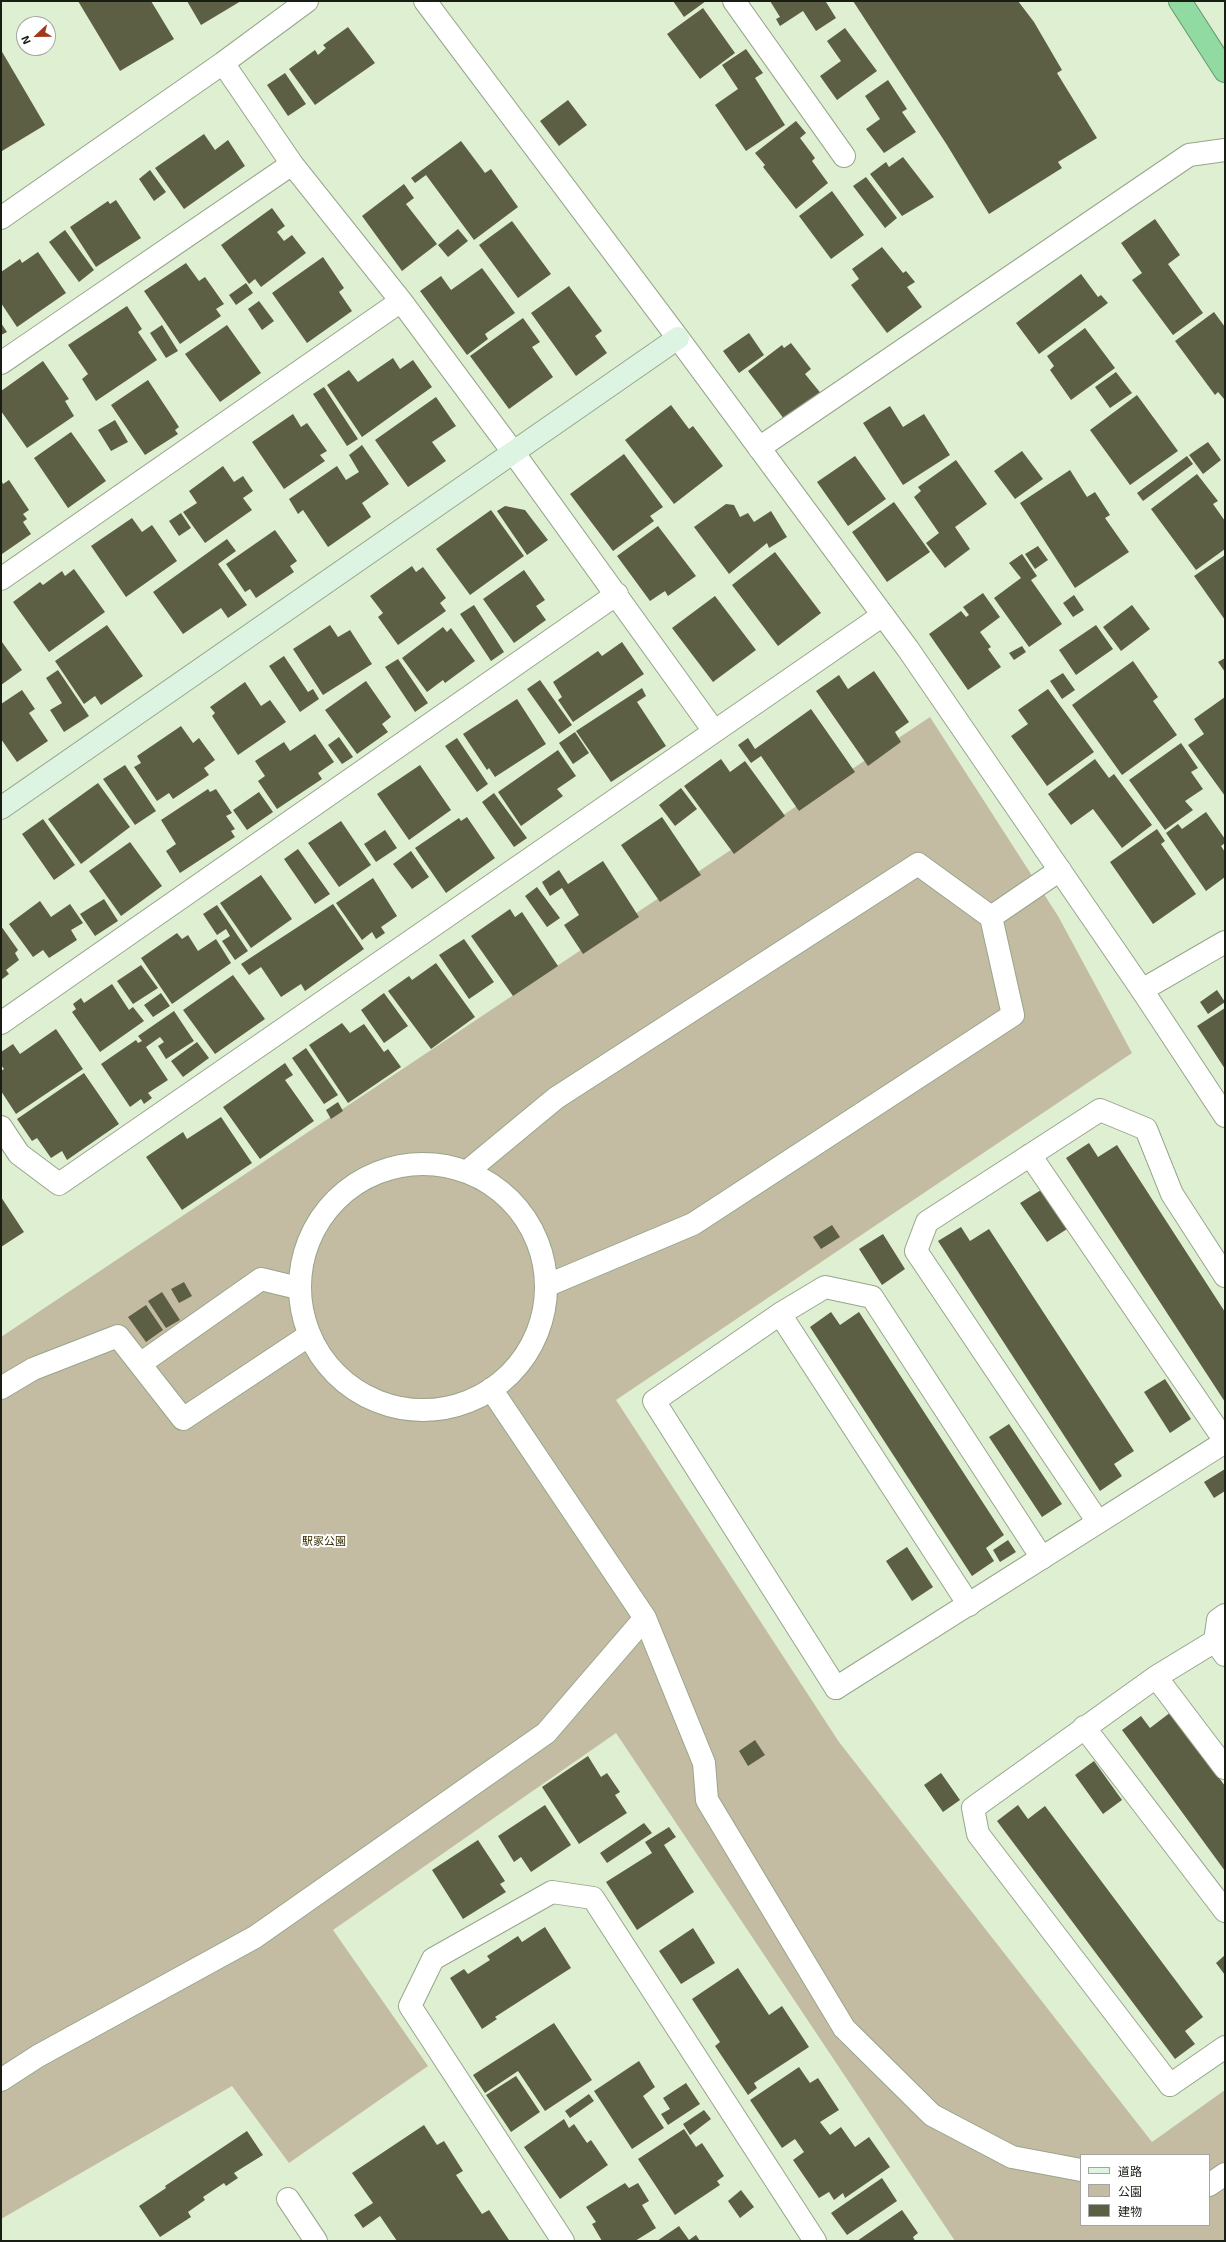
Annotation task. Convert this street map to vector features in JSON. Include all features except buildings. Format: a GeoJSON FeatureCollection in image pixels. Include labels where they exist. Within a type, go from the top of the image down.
{"type":"FeatureCollection","features":[{"type":"Feature","properties":{"kind":"highway"},"geometry":{"type":"LineString","coordinates":[[1180,1],[1225,71]]}},
{"type":"Feature","properties":{"kind":"street"},"geometry":{"type":"LineString","coordinates":[[1,218],[223,63],[307,1]]}},
{"type":"Feature","properties":{"kind":"street"},"geometry":{"type":"LineString","coordinates":[[424,1],[678,338],[883,616],[1060,870],[1142,990],[1225,1116]]}},
{"type":"Feature","properties":{"kind":"street"},"geometry":{"type":"LineString","coordinates":[[734,1],[844,156]]}},
{"type":"Feature","properties":{"kind":"street"},"geometry":{"type":"LineString","coordinates":[[223,63],[292,164],[401,301],[617,594],[714,731]]}},
{"type":"Feature","properties":{"kind":"street"},"geometry":{"type":"LineString","coordinates":[[760,448],[1189,155],[1225,150]]}},
{"type":"Feature","properties":{"kind":"street"},"geometry":{"type":"LineString","coordinates":[[1,363],[292,164]]}},
{"type":"Feature","properties":{"kind":"street"},"geometry":{"type":"LineString","coordinates":[[1,579],[401,301]]}},
{"type":"Feature","properties":{"kind":"street"},"geometry":{"type":"LineString","coordinates":[[1,808],[678,338]]}},
{"type":"Feature","properties":{"kind":"street"},"geometry":{"type":"LineString","coordinates":[[1,1023],[617,594]]}},
{"type":"Feature","properties":{"kind":"street"},"geometry":{"type":"LineString","coordinates":[[1,1127],[19,1154],[59,1184],[714,731],[883,616]]}},
{"type":"Feature","properties":{"kind":"street"},"geometry":{"type":"LineString","coordinates":[[469,1170],[556,1098],[918,864],[991,917],[1013,1015],[693,1224],[548,1285]]}},
{"type":"Feature","properties":{"kind":"street"},"geometry":{"type":"LineString","coordinates":[[991,917],[1060,870]]}},
{"type":"Feature","properties":{"kind":"street"},"geometry":{"type":"LineString","coordinates":[[1142,990],[1225,942]]}},
{"type":"Feature","properties":{"kind":"street"},"geometry":{"type":"LineString","coordinates":[[1098,1522],[916,1251],[927,1222],[1100,1110],[1146,1129],[1172,1194],[1225,1276]]}},
{"type":"Feature","properties":{"kind":"street"},"geometry":{"type":"LineString","coordinates":[[1030,1155],[1225,1442],[969,1605],[836,1688],[654,1401],[780,1314],[825,1287],[872,1297],[1042,1558]]}},
{"type":"Feature","properties":{"kind":"street"},"geometry":{"type":"LineString","coordinates":[[421,1161],[469,1170],[510,1197],[538,1237],[548,1285],[539,1334],[513,1374],[472,1402],[425,1412],[377,1403],[336,1376],[308,1336],[298,1288],[307,1240],[333,1199],[373,1172],[421,1161]]}},
{"type":"Feature","properties":{"kind":"street"},"geometry":{"type":"LineString","coordinates":[[140,1364],[261,1279],[298,1288]]}},
{"type":"Feature","properties":{"kind":"street"},"geometry":{"type":"LineString","coordinates":[[780,1314],[969,1605]]}},
{"type":"Feature","properties":{"kind":"street"},"geometry":{"type":"LineString","coordinates":[[1,1388],[33,1369],[118,1336],[183,1419],[308,1336]]}},
{"type":"Feature","properties":{"kind":"street"},"geometry":{"type":"LineString","coordinates":[[491,1389],[645,1618],[704,1763],[707,1800],[844,2028],[932,2116],[1012,2157],[1080,2170]]}},
{"type":"Feature","properties":{"kind":"street"},"geometry":{"type":"LineString","coordinates":[[1225,1615],[1218,1620],[1220,1648],[1156,1677],[1084,1727],[974,1808],[978,1834],[1170,2085],[1225,2047]]}},
{"type":"Feature","properties":{"kind":"street"},"geometry":{"type":"LineString","coordinates":[[1,2080],[38,2056],[256,1937],[546,1733],[645,1618]]}},
{"type":"Feature","properties":{"kind":"street"},"geometry":{"type":"LineString","coordinates":[[1156,1677],[1225,1768]]}},
{"type":"Feature","properties":{"kind":"street"},"geometry":{"type":"LineString","coordinates":[[1084,1727],[1225,1911]]}},
{"type":"Feature","properties":{"kind":"street"},"geometry":{"type":"LineString","coordinates":[[563,2241],[410,2006],[433,1959],[552,1892],[593,1898],[815,2241]]}},
{"type":"Feature","properties":{"kind":"street"},"geometry":{"type":"LineString","coordinates":[[1210,2184],[1225,2174]]}},
{"type":"Feature","properties":{"kind":"street"},"geometry":{"type":"LineString","coordinates":[[288,2199],[316,2241]]}},
{"type":"Feature","properties":{"kind":"green space","name":"駅家公園"},"geometry":{"type":"Polygon","coordinates":[[[930,717],[1058,916],[1132,1053],[616,1400],[839,1742],[1152,2142],[1225,2090],[1225,2241],[955,2241],[616,1733],[333,1930],[428,2066],[289,2163],[232,2086],[1,2219],[1,1337],[930,717]]]}}]}
